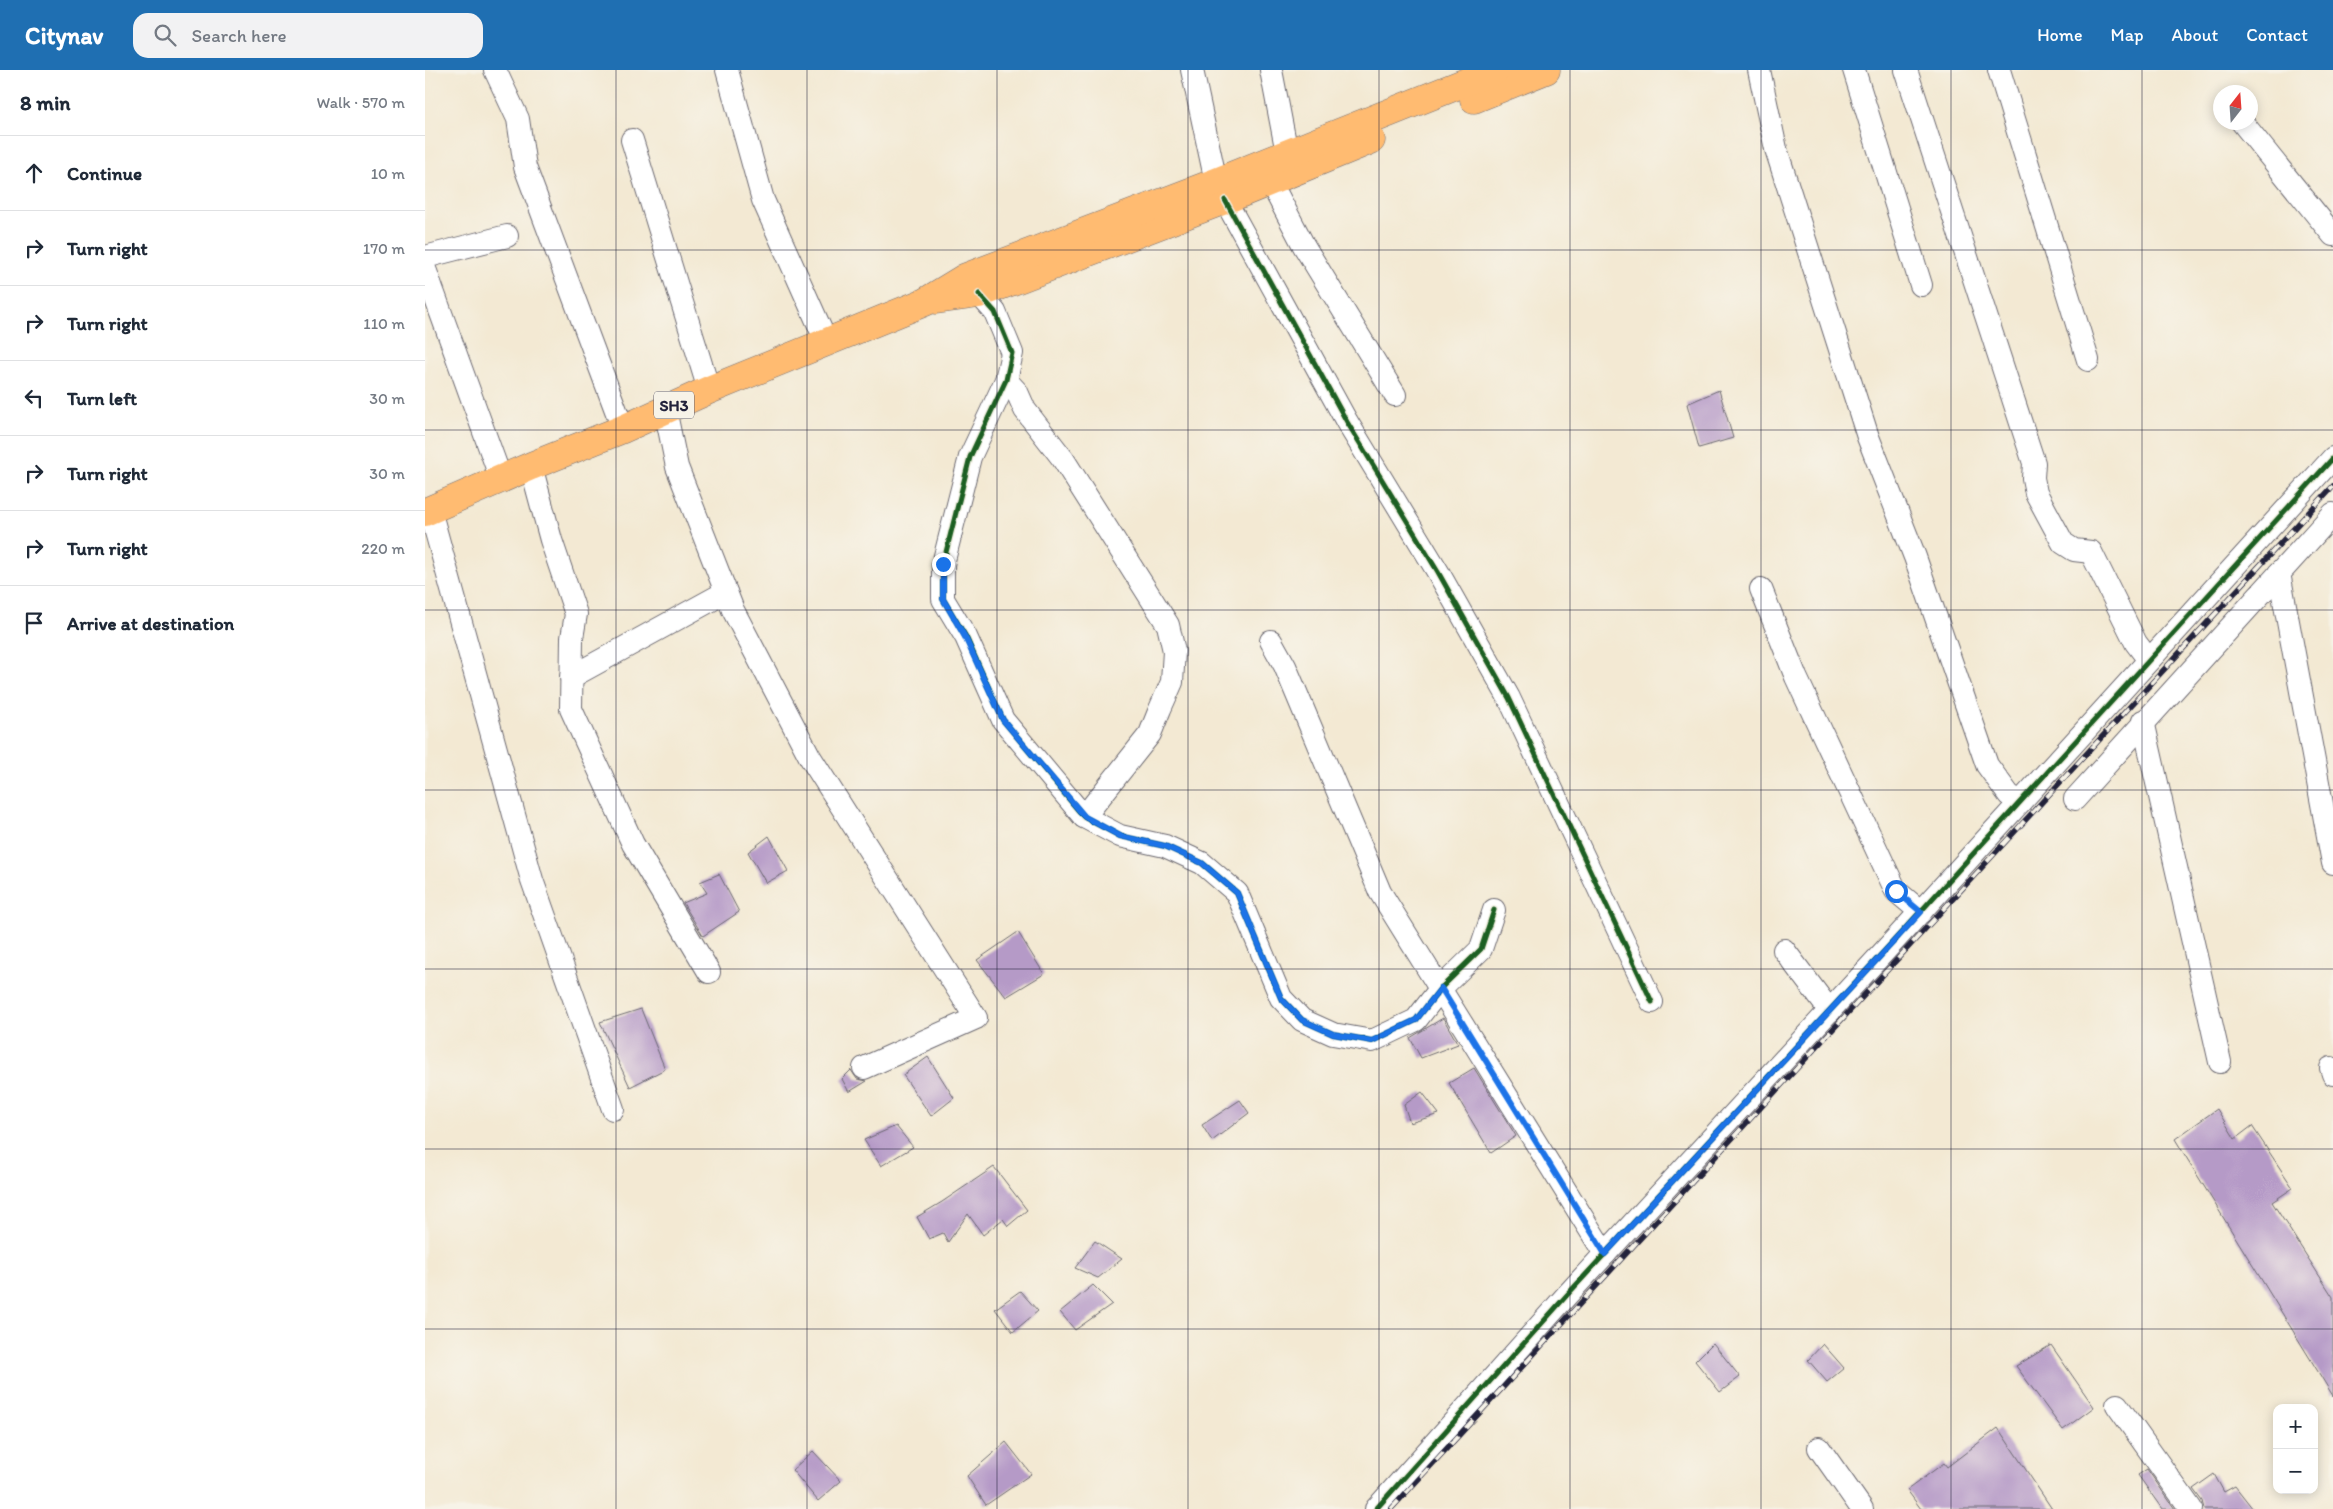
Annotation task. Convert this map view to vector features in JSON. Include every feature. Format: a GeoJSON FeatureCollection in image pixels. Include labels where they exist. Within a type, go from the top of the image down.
{"type":"FeatureCollection","features":[{"type":"Feature","properties":{"kind":"main road","name":"SH3"},"geometry":{"type":"LineString","coordinates":[[925,302],[979,294],[1221,191],[1287,153],[1496,70]]}},
{"type":"Feature","properties":{"kind":"main road","name":"SH3"},"geometry":{"type":"LineString","coordinates":[[427,511],[623,429],[709,390],[925,302],[966,277],[1221,191],[1270,181],[1546,70]]}},
{"type":"Feature","properties":{"kind":"street"},"geometry":{"type":"LineString","coordinates":[[495,70],[518,119],[525,168],[623,429]]}},
{"type":"Feature","properties":{"kind":"street"},"geometry":{"type":"LineString","coordinates":[[727,70],[763,200],[826,341]]}},
{"type":"Feature","properties":{"kind":"street"},"geometry":{"type":"LineString","coordinates":[[1191,70],[1221,191],[1347,422],[1438,572],[1509,698],[1652,1002]]}},
{"type":"Feature","properties":{"kind":"street"},"geometry":{"type":"LineString","coordinates":[[1271,70],[1287,153]]}},
{"type":"Feature","properties":{"kind":"street"},"geometry":{"type":"LineString","coordinates":[[1759,70],[1777,149],[1869,437],[1915,557],[1987,765],[2009,795],[2020,802]]}},
{"type":"Feature","properties":{"kind":"street"},"geometry":{"type":"LineString","coordinates":[[1855,70],[1921,285]]}},
{"type":"Feature","properties":{"kind":"street"},"geometry":{"type":"LineString","coordinates":[[1906,70],[2034,463],[2033,478],[2036,492],[2063,543],[2074,550],[2091,552],[2136,643],[2149,660]]}},
{"type":"Feature","properties":{"kind":"street"},"geometry":{"type":"LineString","coordinates":[[1999,70],[2088,360]]}},
{"type":"Feature","properties":{"kind":"street"},"geometry":{"type":"LineString","coordinates":[[2248,130],[2333,234]]}},
{"type":"Feature","properties":{"kind":"street"},"geometry":{"type":"LineString","coordinates":[[632,140],[709,390]]}},
{"type":"Feature","properties":{"kind":"street"},"geometry":{"type":"LineString","coordinates":[[1270,181],[1304,246],[1395,395]]}},
{"type":"Feature","properties":{"kind":"street"},"geometry":{"type":"LineString","coordinates":[[425,257],[507,236]]}},
{"type":"Feature","properties":{"kind":"street"},"geometry":{"type":"LineString","coordinates":[[425,269],[501,479]]}},
{"type":"Feature","properties":{"kind":"street"},"geometry":{"type":"LineString","coordinates":[[979,294],[995,312],[1012,353],[1006,380],[970,456],[943,564],[943,599],[965,637],[1003,720],[1085,817],[1120,836],[1165,846],[1202,863],[1237,893],[1281,998],[1302,1020],[1333,1034],[1372,1041],[1416,1020],[1441,988],[1481,949],[1493,910]]}},
{"type":"Feature","properties":{"kind":"street"},"geometry":{"type":"LineString","coordinates":[[1006,380],[1017,392],[1025,410],[1063,459],[1168,625],[1174,651],[1172,682],[1150,734],[1085,817]]}},
{"type":"Feature","properties":{"kind":"street"},"geometry":{"type":"LineString","coordinates":[[665,409],[677,467],[733,610],[810,757],[976,1018],[864,1068]]}},
{"type":"Feature","properties":{"kind":"street"},"geometry":{"type":"LineString","coordinates":[[1376,1509],[1605,1254],[1921,912],[2333,458]]}},
{"type":"Feature","properties":{"kind":"street"},"geometry":{"type":"LineString","coordinates":[[531,466],[551,540],[576,614],[571,677],[571,710],[633,844],[709,972]]}},
{"type":"Feature","properties":{"kind":"street"},"geometry":{"type":"LineString","coordinates":[[427,511],[532,880],[613,1109]]}},
{"type":"Feature","properties":{"kind":"street"},"geometry":{"type":"LineString","coordinates":[[2075,798],[2333,514]]}},
{"type":"Feature","properties":{"kind":"street"},"geometry":{"type":"LineString","coordinates":[[2279,574],[2333,863]]}},
{"type":"Feature","properties":{"kind":"street"},"geometry":{"type":"LineString","coordinates":[[1761,589],[1795,677],[1896,891],[1921,912]]}},
{"type":"Feature","properties":{"kind":"street"},"geometry":{"type":"LineString","coordinates":[[571,677],[726,592]]}},
{"type":"Feature","properties":{"kind":"street"},"geometry":{"type":"LineString","coordinates":[[1271,641],[1285,666],[1380,892],[1605,1254]]}},
{"type":"Feature","properties":{"kind":"street"},"geometry":{"type":"LineString","coordinates":[[2143,722],[2220,1062]]}},
{"type":"Feature","properties":{"kind":"street"},"geometry":{"type":"LineString","coordinates":[[1784,950],[1830,1011]]}},
{"type":"Feature","properties":{"kind":"street"},"geometry":{"type":"LineString","coordinates":[[2117,1405],[2191,1509]]}},
{"type":"Feature","properties":{"kind":"street"},"geometry":{"type":"LineString","coordinates":[[1819,1448],[1862,1509]]}},
{"type":"Feature","properties":{"kind":"building"},"geometry":{"type":"Polygon","coordinates":[[[1719,390],[1733,438],[1699,448],[1687,404],[1719,390]]]}},
{"type":"Feature","properties":{"kind":"building"},"geometry":{"type":"Polygon","coordinates":[[[769,836],[788,871],[766,883],[748,852],[769,836]]]}},
{"type":"Feature","properties":{"kind":"building"},"geometry":{"type":"Polygon","coordinates":[[[719,874],[739,912],[703,936],[683,903],[707,893],[700,882],[719,874]]]}},
{"type":"Feature","properties":{"kind":"building"},"geometry":{"type":"Polygon","coordinates":[[[1018,932],[1044,974],[1006,997],[977,960],[1018,932]]]}},
{"type":"Feature","properties":{"kind":"building"},"geometry":{"type":"Polygon","coordinates":[[[641,1009],[665,1069],[630,1087],[600,1022],[641,1009]]]}},
{"type":"Feature","properties":{"kind":"building"},"geometry":{"type":"Polygon","coordinates":[[[1443,1018],[1458,1044],[1421,1058],[1410,1038],[1443,1018]]]}},
{"type":"Feature","properties":{"kind":"building"},"geometry":{"type":"Polygon","coordinates":[[[928,1057],[954,1098],[931,1116],[903,1075],[928,1057]]]}},
{"type":"Feature","properties":{"kind":"building"},"geometry":{"type":"Polygon","coordinates":[[[1474,1068],[1516,1136],[1491,1153],[1449,1083],[1474,1068]]]}},
{"type":"Feature","properties":{"kind":"building"},"geometry":{"type":"Polygon","coordinates":[[[851,1070],[857,1079],[867,1081],[849,1092],[842,1079],[851,1070]]]}},
{"type":"Feature","properties":{"kind":"building"},"geometry":{"type":"Polygon","coordinates":[[[1422,1092],[1439,1114],[1410,1123],[1404,1105],[1422,1092]]]}},
{"type":"Feature","properties":{"kind":"building"},"geometry":{"type":"Polygon","coordinates":[[[1240,1100],[1249,1113],[1212,1141],[1202,1125],[1240,1100]]]}},
{"type":"Feature","properties":{"kind":"building"},"geometry":{"type":"Polygon","coordinates":[[[2217,1109],[2235,1139],[2252,1126],[2293,1188],[2272,1202],[2333,1297],[2333,1396],[2175,1139],[2217,1109]]]}},
{"type":"Feature","properties":{"kind":"building"},"geometry":{"type":"Polygon","coordinates":[[[896,1126],[913,1147],[881,1166],[864,1140],[896,1126]]]}},
{"type":"Feature","properties":{"kind":"building"},"geometry":{"type":"Polygon","coordinates":[[[994,1167],[1027,1210],[1008,1226],[1003,1219],[983,1235],[968,1214],[948,1242],[943,1233],[929,1239],[917,1217],[994,1167]]]}},
{"type":"Feature","properties":{"kind":"building"},"geometry":{"type":"Polygon","coordinates":[[[1095,1241],[1122,1259],[1098,1278],[1075,1268],[1095,1241]]]}},
{"type":"Feature","properties":{"kind":"building"},"geometry":{"type":"Polygon","coordinates":[[[1093,1285],[1112,1304],[1075,1330],[1060,1312],[1093,1285]]]}},
{"type":"Feature","properties":{"kind":"building"},"geometry":{"type":"Polygon","coordinates":[[[1020,1291],[1038,1311],[1013,1332],[995,1309],[1020,1291]]]}},
{"type":"Feature","properties":{"kind":"building"},"geometry":{"type":"Polygon","coordinates":[[[1713,1343],[1740,1377],[1720,1392],[1695,1361],[1713,1343]]]}},
{"type":"Feature","properties":{"kind":"building"},"geometry":{"type":"Polygon","coordinates":[[[1823,1344],[1844,1368],[1827,1382],[1808,1360],[1823,1344]]]}},
{"type":"Feature","properties":{"kind":"building"},"geometry":{"type":"Polygon","coordinates":[[[2051,1345],[2094,1407],[2063,1430],[2016,1366],[2051,1345]]]}},
{"type":"Feature","properties":{"kind":"building"},"geometry":{"type":"Polygon","coordinates":[[[1998,1428],[2052,1509],[1921,1509],[1907,1490],[1944,1463],[1947,1467],[1998,1428]]]}},
{"type":"Feature","properties":{"kind":"building"},"geometry":{"type":"Polygon","coordinates":[[[1006,1442],[1031,1474],[986,1505],[967,1476],[1006,1442]]]}},
{"type":"Feature","properties":{"kind":"building"},"geometry":{"type":"Polygon","coordinates":[[[813,1451],[841,1481],[818,1501],[792,1470],[813,1451]]]}},
{"type":"Feature","properties":{"kind":"building"},"geometry":{"type":"Polygon","coordinates":[[[2147,1469],[2175,1509],[2162,1509],[2138,1475],[2147,1469]]]}},
{"type":"Feature","properties":{"kind":"building"},"geometry":{"type":"Polygon","coordinates":[[[2214,1474],[2224,1492],[2235,1486],[2253,1509],[2204,1509],[2202,1501],[2193,1489],[2214,1474]]]}},
{"type":"Feature","properties":{"kind":"railway"},"geometry":{"type":"LineString","coordinates":[[1391,1509],[2333,486]]}},
{"type":"Feature","properties":{"kind":"cycle path"},"geometry":{"type":"LineString","coordinates":[[1225,200],[1347,422],[1438,572],[1509,698],[1652,1002]]}},
{"type":"Feature","properties":{"kind":"cycle path"},"geometry":{"type":"LineString","coordinates":[[979,294],[995,312],[1012,353],[1006,380],[970,457],[943,564],[943,599],[966,637],[1003,720],[1084,817],[1120,836],[1165,846],[1202,863],[1237,893],[1281,998],[1302,1020],[1333,1034],[1372,1041],[1416,1020],[1441,988],[1481,949],[1494,910]]}},
{"type":"Feature","properties":{"kind":"cycle path"},"geometry":{"type":"LineString","coordinates":[[1376,1509],[1567,1295],[1892,943],[2333,458]]}},
{"type":"Feature","properties":{"kind":"route"},"geometry":{"type":"LineString","coordinates":[[943,564],[943,599],[965,637],[1003,720],[1085,817],[1120,836],[1165,846],[1202,863],[1237,893],[1281,998],[1302,1020],[1333,1034],[1372,1041],[1416,1020],[1441,988],[1605,1254],[1921,912],[1896,891]]}}]}
